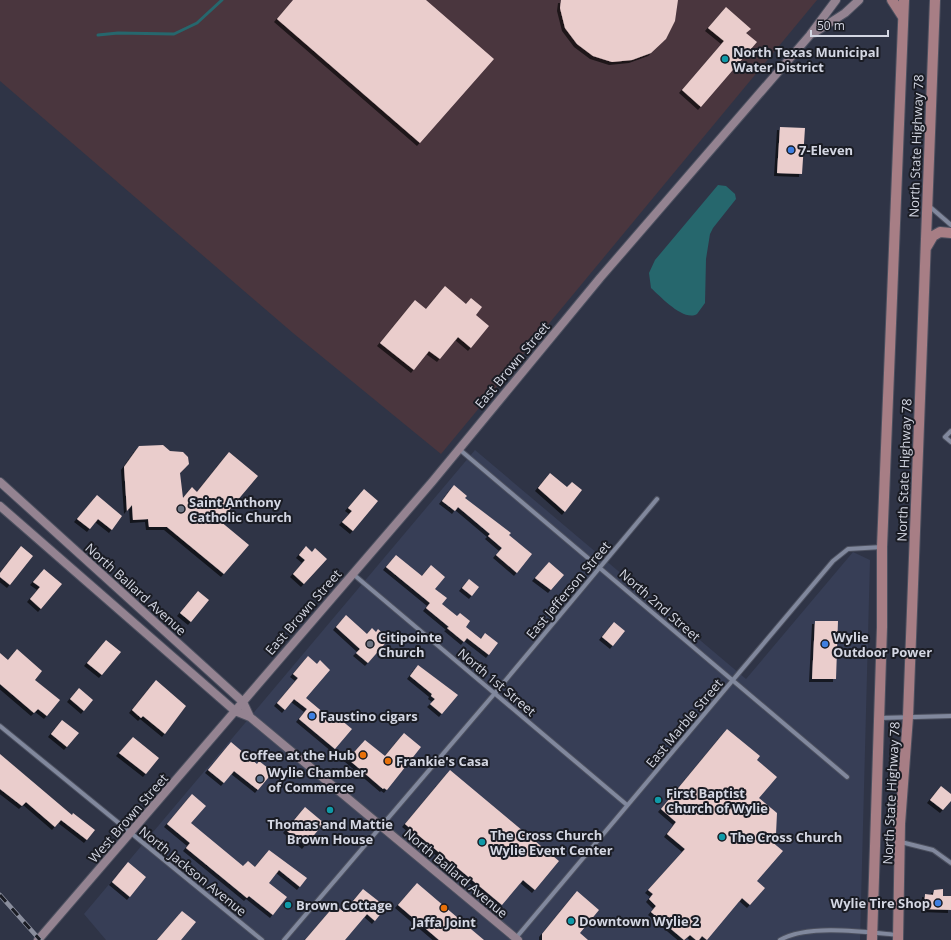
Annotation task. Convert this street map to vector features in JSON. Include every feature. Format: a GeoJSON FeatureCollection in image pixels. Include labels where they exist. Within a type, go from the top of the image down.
{"type":"FeatureCollection","features":[{"type":"Feature","properties":{"kind":"main road","name":"East Brown Street"},"geometry":{"type":"LineString","coordinates":[[235,711],[432,482],[600,278],[810,35],[836,0]]}},
{"type":"Feature","properties":{"kind":"main road","name":"East Brown Street"},"geometry":{"type":"LineString","coordinates":[[810,35],[845,13],[859,0]]}},
{"type":"Feature","properties":{"kind":"main road"},"geometry":{"type":"LineString","coordinates":[[892,0],[903,18]]}},
{"type":"Feature","properties":{"kind":"main road","name":"North State Highway 78"},"geometry":{"type":"LineString","coordinates":[[872,936],[882,627],[882,547],[904,0]]}},
{"type":"Feature","properties":{"kind":"main road","name":"North State Highway 78"},"geometry":{"type":"LineString","coordinates":[[898,937],[901,842],[900,824],[908,717],[926,203],[935,0]]}},
{"type":"Feature","properties":{"kind":"main road"},"geometry":{"type":"LineString","coordinates":[[925,250],[933,236],[940,232],[951,233]]}},
{"type":"Feature","properties":{"kind":"main road","name":"North Ballard Avenue"},"geometry":{"type":"LineString","coordinates":[[0,482],[243,702],[250,717]]}},
{"type":"Feature","properties":{"kind":"main road","name":"North Ballard Avenue"},"geometry":{"type":"LineString","coordinates":[[0,506],[235,711],[250,717],[516,939]]}},
{"type":"Feature","properties":{"kind":"main road","name":"West Brown Street"},"geometry":{"type":"LineString","coordinates":[[38,940],[131,834],[235,711]]}},
{"type":"Feature","properties":{"kind":"street"},"geometry":{"type":"LineString","coordinates":[[926,203],[951,225]]}},
{"type":"Feature","properties":{"kind":"street"},"geometry":{"type":"LineString","coordinates":[[951,431],[945,437],[951,442]]}},
{"type":"Feature","properties":{"kind":"street","name":"North 2nd Street"},"geometry":{"type":"LineString","coordinates":[[459,448],[847,777]]}},
{"type":"Feature","properties":{"kind":"street","name":"East Jefferson Street"},"geometry":{"type":"LineString","coordinates":[[284,940],[495,693],[657,499]]}},
{"type":"Feature","properties":{"kind":"street","name":"East Marble Street"},"geometry":{"type":"LineString","coordinates":[[516,939],[627,805],[841,553],[848,549],[882,547]]}},
{"type":"Feature","properties":{"kind":"street","name":"North 1st Street"},"geometry":{"type":"LineString","coordinates":[[352,574],[627,805]]}},
{"type":"Feature","properties":{"kind":"street"},"geometry":{"type":"LineString","coordinates":[[878,718],[951,716]]}},
{"type":"Feature","properties":{"kind":"street","name":"North Jackson Avenue"},"geometry":{"type":"LineString","coordinates":[[0,726],[262,940]]}},
{"type":"Feature","properties":{"kind":"street"},"geometry":{"type":"LineString","coordinates":[[901,842],[933,850],[951,863]]}},
{"type":"Feature","properties":{"kind":"street"},"geometry":{"type":"LineString","coordinates":[[780,940],[794,934],[809,931],[898,937]]}},
{"type":"Feature","properties":{"kind":"shaded area"},"geometry":{"type":"Polygon","coordinates":[[[0,0],[817,0],[441,454],[293,333],[0,81],[0,0]]]}},
{"type":"Feature","properties":{"kind":"shaded area"},"geometry":{"type":"Polygon","coordinates":[[[718,185],[726,186],[735,194],[736,199],[710,234],[706,259],[705,303],[697,314],[692,316],[686,315],[679,312],[651,288],[649,273],[655,260],[718,185]]]}},
{"type":"Feature","properties":{"kind":"shaded area"},"geometry":{"type":"Polygon","coordinates":[[[475,450],[746,679],[853,552],[870,560],[860,940],[106,940],[84,914],[475,450]]]}},
{"type":"Feature","properties":{"kind":"building"},"geometry":{"type":"Polygon","coordinates":[[[293,0],[426,0],[494,59],[420,143],[277,19],[293,0]]]}},
{"type":"Feature","properties":{"kind":"building"},"geometry":{"type":"Polygon","coordinates":[[[561,0],[678,0],[675,21],[666,39],[651,53],[632,60],[612,62],[593,56],[577,44],[565,28],[560,8],[561,0]]]}},
{"type":"Feature","properties":{"kind":"building","name":"North Texas Municipal Water District"},"geometry":{"type":"Polygon","coordinates":[[[726,7],[751,29],[746,33],[757,42],[701,107],[682,90],[724,41],[708,28],[726,7]]]}},
{"type":"Feature","properties":{"kind":"building","name":"7-Eleven"},"geometry":{"type":"Polygon","coordinates":[[[780,127],[805,128],[802,174],[777,173],[780,127]]]}},
{"type":"Feature","properties":{"kind":"building"},"geometry":{"type":"Polygon","coordinates":[[[445,286],[466,304],[471,298],[482,307],[476,315],[489,326],[471,348],[458,337],[440,359],[429,351],[414,370],[380,343],[415,300],[426,309],[445,286]]]}},
{"type":"Feature","properties":{"kind":"building","name":"Saint Anthony Catholic Church"},"geometry":{"type":"Polygon","coordinates":[[[163,445],[170,451],[183,452],[188,457],[189,464],[180,473],[183,498],[192,487],[197,492],[229,452],[258,476],[220,521],[249,545],[224,574],[167,527],[149,527],[148,519],[133,520],[132,505],[127,511],[124,467],[139,446],[163,445]]]}},
{"type":"Feature","properties":{"kind":"building"},"geometry":{"type":"Polygon","coordinates":[[[550,473],[567,487],[572,482],[582,490],[565,512],[538,488],[550,473]]]}},
{"type":"Feature","properties":{"kind":"building"},"geometry":{"type":"Polygon","coordinates":[[[454,485],[467,496],[465,498],[511,533],[509,535],[532,554],[517,573],[496,555],[502,548],[488,536],[490,534],[458,507],[455,511],[442,501],[454,485]]]}},
{"type":"Feature","properties":{"kind":"building"},"geometry":{"type":"Polygon","coordinates":[[[364,489],[378,501],[353,531],[342,522],[352,511],[348,508],[364,489]]]}},
{"type":"Feature","properties":{"kind":"building"},"geometry":{"type":"Polygon","coordinates":[[[97,495],[122,516],[112,530],[98,519],[90,529],[77,519],[97,495]]]}},
{"type":"Feature","properties":{"kind":"building"},"geometry":{"type":"Polygon","coordinates":[[[21,546],[33,556],[10,585],[0,577],[0,573],[21,546]]]}},
{"type":"Feature","properties":{"kind":"building"},"geometry":{"type":"Polygon","coordinates":[[[306,546],[312,552],[315,548],[327,559],[304,584],[293,574],[305,560],[299,555],[306,546]]]}},
{"type":"Feature","properties":{"kind":"building"},"geometry":{"type":"Polygon","coordinates":[[[396,555],[422,576],[431,565],[445,577],[435,589],[447,598],[442,604],[457,616],[460,613],[470,621],[466,627],[481,639],[485,633],[498,643],[489,655],[467,638],[464,642],[447,628],[449,627],[426,608],[430,603],[386,567],[396,555]]]}},
{"type":"Feature","properties":{"kind":"building"},"geometry":{"type":"Polygon","coordinates":[[[549,562],[564,575],[551,590],[535,578],[549,562]]]}},
{"type":"Feature","properties":{"kind":"building"},"geometry":{"type":"Polygon","coordinates":[[[44,569],[62,584],[41,609],[30,599],[40,587],[33,582],[44,569]]]}},
{"type":"Feature","properties":{"kind":"building"},"geometry":{"type":"Polygon","coordinates":[[[469,579],[479,587],[472,596],[462,588],[469,579]]]}},
{"type":"Feature","properties":{"kind":"building"},"geometry":{"type":"Polygon","coordinates":[[[198,591],[209,600],[191,622],[180,613],[198,591]]]}},
{"type":"Feature","properties":{"kind":"building","name":"Citipointe Church"},"geometry":{"type":"Polygon","coordinates":[[[346,615],[367,634],[372,628],[376,632],[378,629],[389,639],[368,663],[356,653],[360,649],[336,627],[346,615]]]}},
{"type":"Feature","properties":{"kind":"building"},"geometry":{"type":"Polygon","coordinates":[[[815,621],[838,621],[836,679],[812,679],[815,621]]]}},
{"type":"Feature","properties":{"kind":"building"},"geometry":{"type":"Polygon","coordinates":[[[614,622],[625,631],[613,646],[602,637],[614,622]]]}},
{"type":"Feature","properties":{"kind":"building"},"geometry":{"type":"Polygon","coordinates":[[[106,640],[121,652],[102,675],[87,663],[106,640]]]}},
{"type":"Feature","properties":{"kind":"building"},"geometry":{"type":"Polygon","coordinates":[[[17,649],[42,671],[35,680],[60,700],[47,716],[38,709],[34,713],[0,684],[0,653],[8,660],[17,649]]]}},
{"type":"Feature","properties":{"kind":"building"},"geometry":{"type":"Polygon","coordinates":[[[308,656],[317,664],[320,660],[330,670],[306,698],[331,719],[335,715],[352,729],[335,749],[299,719],[307,709],[294,699],[285,710],[277,703],[298,678],[293,674],[308,656]]]}},
{"type":"Feature","properties":{"kind":"building"},"geometry":{"type":"Polygon","coordinates":[[[418,665],[458,695],[442,714],[430,704],[435,699],[431,696],[432,694],[410,676],[418,665]]]}},
{"type":"Feature","properties":{"kind":"building"},"geometry":{"type":"Polygon","coordinates":[[[156,680],[186,706],[165,734],[143,716],[141,718],[132,710],[156,680]]]}},
{"type":"Feature","properties":{"kind":"building"},"geometry":{"type":"Polygon","coordinates":[[[79,688],[93,700],[84,711],[70,699],[79,688]]]}},
{"type":"Feature","properties":{"kind":"building"},"geometry":{"type":"Polygon","coordinates":[[[62,720],[79,733],[67,747],[51,734],[62,720]]]}},
{"type":"Feature","properties":{"kind":"building","name":"The Cross Church"},"geometry":{"type":"Polygon","coordinates":[[[727,729],[760,756],[757,760],[777,777],[759,798],[777,813],[776,834],[771,841],[783,851],[757,881],[765,888],[750,905],[742,898],[707,940],[702,936],[699,940],[696,940],[690,935],[684,940],[651,912],[656,906],[649,899],[653,894],[648,890],[685,849],[667,834],[676,822],[661,809],[727,729]]]}},
{"type":"Feature","properties":{"kind":"building"},"geometry":{"type":"Polygon","coordinates":[[[404,733],[421,747],[387,790],[384,788],[383,789],[348,759],[365,740],[385,756],[404,733]]]}},
{"type":"Feature","properties":{"kind":"building"},"geometry":{"type":"Polygon","coordinates":[[[133,737],[159,758],[146,774],[119,753],[133,737]]]}},
{"type":"Feature","properties":{"kind":"building"},"geometry":{"type":"Polygon","coordinates":[[[231,742],[257,764],[259,761],[273,772],[258,790],[234,771],[224,783],[208,770],[231,742]]]}},
{"type":"Feature","properties":{"kind":"building"},"geometry":{"type":"Polygon","coordinates":[[[0,754],[72,815],[73,813],[95,830],[87,840],[61,820],[55,827],[26,802],[22,806],[0,789],[0,754]]]}},
{"type":"Feature","properties":{"kind":"building","name":"The Cross Church Wylie Event Center"},"geometry":{"type":"Polygon","coordinates":[[[450,770],[559,861],[535,890],[523,880],[502,905],[405,824],[450,770]]]}},
{"type":"Feature","properties":{"kind":"building"},"geometry":{"type":"Polygon","coordinates":[[[941,786],[951,794],[951,801],[943,810],[930,800],[941,786]]]}},
{"type":"Feature","properties":{"kind":"building"},"geometry":{"type":"Polygon","coordinates":[[[192,794],[206,806],[191,823],[243,866],[248,861],[255,867],[269,850],[307,878],[300,887],[279,870],[269,883],[287,897],[273,915],[249,896],[247,898],[186,848],[190,843],[167,824],[192,794]]]}},
{"type":"Feature","properties":{"kind":"building"},"geometry":{"type":"Polygon","coordinates":[[[305,807],[324,823],[305,846],[286,830],[305,807]]]}},
{"type":"Feature","properties":{"kind":"building"},"geometry":{"type":"Polygon","coordinates":[[[128,862],[146,877],[130,897],[112,882],[128,862]]]}},
{"type":"Feature","properties":{"kind":"building"},"geometry":{"type":"Polygon","coordinates":[[[417,883],[484,940],[439,940],[398,905],[417,883]]]}},
{"type":"Feature","properties":{"kind":"building"},"geometry":{"type":"Polygon","coordinates":[[[363,889],[386,907],[375,921],[367,914],[345,940],[305,940],[335,905],[344,912],[363,889]]]}},
{"type":"Feature","properties":{"kind":"building","name":"Wylie Tire Shop"},"geometry":{"type":"Polygon","coordinates":[[[943,889],[943,896],[951,896],[951,910],[924,909],[925,894],[933,895],[934,890],[943,889]]]}},
{"type":"Feature","properties":{"kind":"building","name":"Downtown Wylie 2"},"geometry":{"type":"Polygon","coordinates":[[[577,891],[599,910],[580,933],[588,940],[542,940],[542,934],[577,891]]]}},
{"type":"Feature","properties":{"kind":"building"},"geometry":{"type":"Polygon","coordinates":[[[182,911],[196,922],[181,940],[157,940],[182,911]]]}},
{"type":"Feature","properties":{"kind":"waterway"},"geometry":{"type":"LineString","coordinates":[[98,35],[118,33],[174,34],[197,23],[222,0]]}},
{"type":"Feature","properties":{"kind":"railway"},"geometry":{"type":"LineString","coordinates":[[0,895],[40,940]]}},
{"type":"Feature","properties":{"kind":"place","name":"North Texas Municipal Water District"},"geometry":{"type":"Point","coordinates":[725,59]}},
{"type":"Feature","properties":{"kind":"place","name":"7-Eleven"},"geometry":{"type":"Point","coordinates":[791,150]}},
{"type":"Feature","properties":{"kind":"place","name":"Saint Anthony Catholic Church"},"geometry":{"type":"Point","coordinates":[181,509]}},
{"type":"Feature","properties":{"kind":"place","name":"Citipointe Church"},"geometry":{"type":"Point","coordinates":[370,644]}},
{"type":"Feature","properties":{"kind":"place","name":"Wylie Outdoor Power"},"geometry":{"type":"Point","coordinates":[825,644]}},
{"type":"Feature","properties":{"kind":"place","name":"Faustino cigars"},"geometry":{"type":"Point","coordinates":[312,716]}},
{"type":"Feature","properties":{"kind":"place","name":"Coffee at the Hub"},"geometry":{"type":"Point","coordinates":[363,755]}},
{"type":"Feature","properties":{"kind":"place","name":"Frankie's Casa"},"geometry":{"type":"Point","coordinates":[388,761]}},
{"type":"Feature","properties":{"kind":"place","name":"Wylie Chamber of Commerce"},"geometry":{"type":"Point","coordinates":[260,779]}},
{"type":"Feature","properties":{"kind":"place","name":"First Baptist Church of Wylie"},"geometry":{"type":"Point","coordinates":[658,800]}},
{"type":"Feature","properties":{"kind":"place","name":"Thomas and Mattie Brown House"},"geometry":{"type":"Point","coordinates":[330,810]}},
{"type":"Feature","properties":{"kind":"place","name":"The Cross Church"},"geometry":{"type":"Point","coordinates":[722,837]}},
{"type":"Feature","properties":{"kind":"place","name":"The Cross Church Wylie Event Center"},"geometry":{"type":"Point","coordinates":[482,842]}},
{"type":"Feature","properties":{"kind":"place","name":"Wylie Tire Shop"},"geometry":{"type":"Point","coordinates":[938,903]}},
{"type":"Feature","properties":{"kind":"place","name":"Brown Cottage"},"geometry":{"type":"Point","coordinates":[288,905]}},
{"type":"Feature","properties":{"kind":"place","name":"Jaffa Joint"},"geometry":{"type":"Point","coordinates":[444,908]}},
{"type":"Feature","properties":{"kind":"place","name":"Downtown Wylie 2"},"geometry":{"type":"Point","coordinates":[571,921]}}]}
